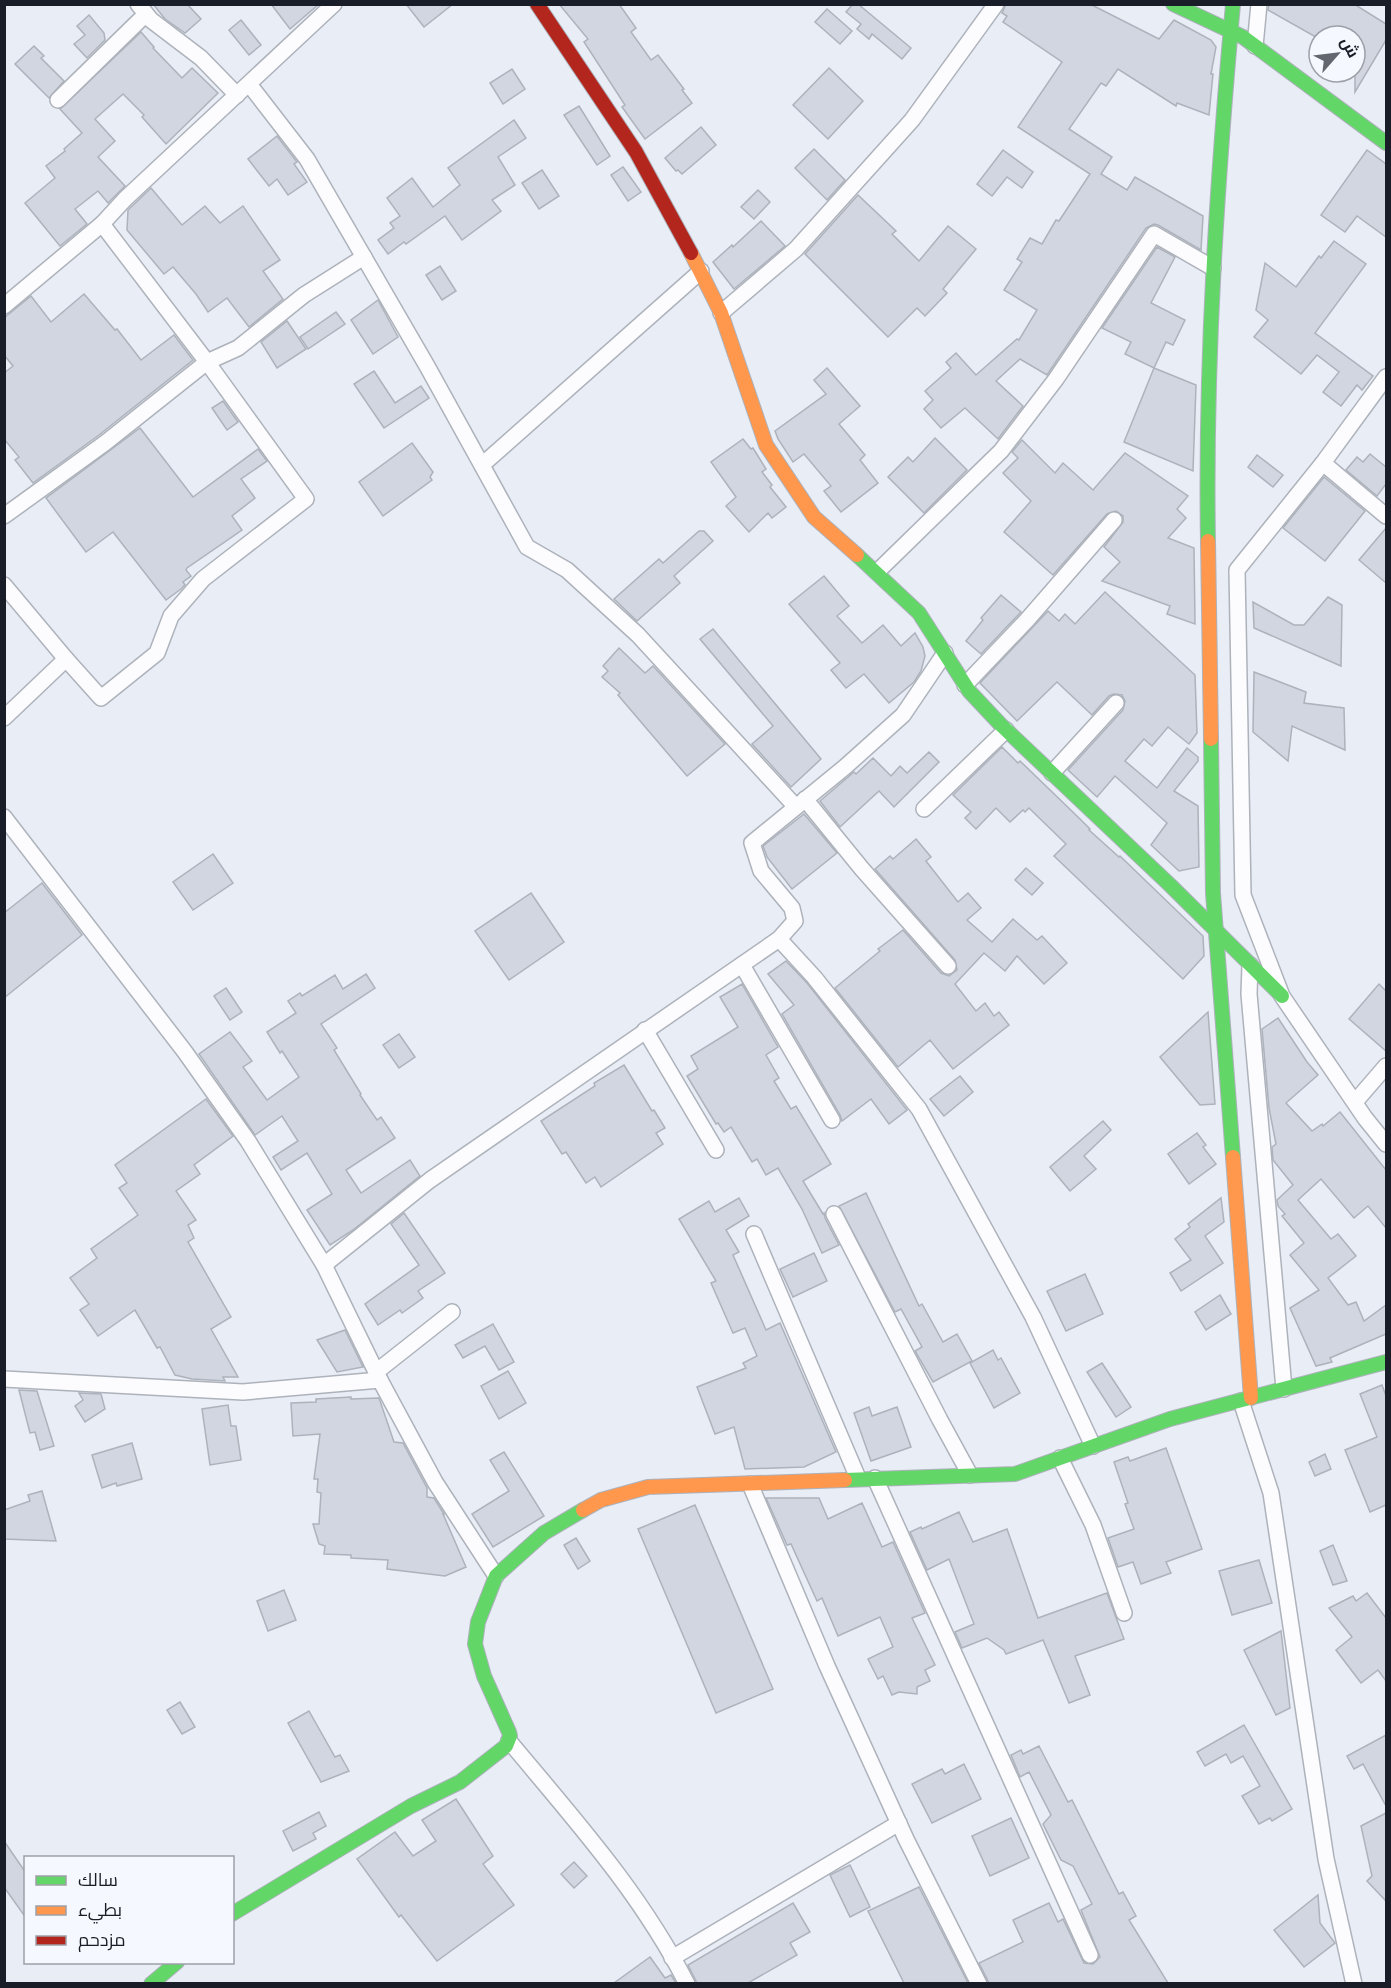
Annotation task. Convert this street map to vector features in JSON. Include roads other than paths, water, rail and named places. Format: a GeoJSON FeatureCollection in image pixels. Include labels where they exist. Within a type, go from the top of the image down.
{"type":"FeatureCollection","features":[{"type":"Feature","properties":{"kind":"street"},"geometry":{"type":"LineString","coordinates":[[4,306],[102,224],[124,199],[334,4]]}},
{"type":"Feature","properties":{"kind":"street"},"geometry":{"type":"LineString","coordinates":[[537,4],[636,152],[701,271],[721,314],[766,445],[814,517],[877,572],[919,613],[965,685],[1006,730],[1282,996],[1386,1144]]}},
{"type":"Feature","properties":{"kind":"street"},"geometry":{"type":"LineString","coordinates":[[721,314],[796,249],[912,120],[996,4]]}},
{"type":"Feature","properties":{"kind":"street"},"geometry":{"type":"LineString","coordinates":[[1173,4],[1230,31],[1255,46],[1386,143]]}},
{"type":"Feature","properties":{"kind":"street"},"geometry":{"type":"LineString","coordinates":[[1233,4],[1221,130],[1213,268],[1207,480],[1213,892],[1246,1400],[1271,1493],[1326,1859],[1354,1983]]}},
{"type":"Feature","properties":{"kind":"street"},"geometry":{"type":"LineString","coordinates":[[1255,46],[1259,4]]}},
{"type":"Feature","properties":{"kind":"street"},"geometry":{"type":"LineString","coordinates":[[58,100],[142,9],[201,58],[237,95]]}},
{"type":"Feature","properties":{"kind":"street"},"geometry":{"type":"LineString","coordinates":[[249,84],[307,159],[527,547],[567,570],[638,635],[862,869],[948,966]]}},
{"type":"Feature","properties":{"kind":"street"},"geometry":{"type":"LineString","coordinates":[[4,585],[101,698],[157,653],[171,616],[203,579],[306,499],[207,362],[102,224]]}},
{"type":"Feature","properties":{"kind":"street"},"geometry":{"type":"LineString","coordinates":[[877,572],[1001,452],[1056,380],[1154,234],[1213,268]]}},
{"type":"Feature","properties":{"kind":"street"},"geometry":{"type":"LineString","coordinates":[[4,516],[105,443],[207,362],[238,348],[304,295],[364,257]]}},
{"type":"Feature","properties":{"kind":"street"},"geometry":{"type":"LineString","coordinates":[[482,465],[701,271]]}},
{"type":"Feature","properties":{"kind":"street"},"geometry":{"type":"LineString","coordinates":[[1282,996],[1243,895],[1237,570],[1323,463],[1386,377]]}},
{"type":"Feature","properties":{"kind":"street"},"geometry":{"type":"LineString","coordinates":[[1323,463],[1386,516]]}},
{"type":"Feature","properties":{"kind":"street"},"geometry":{"type":"LineString","coordinates":[[965,685],[1027,620],[1114,520]]}},
{"type":"Feature","properties":{"kind":"street"},"geometry":{"type":"LineString","coordinates":[[324,1265],[430,1180],[779,939],[795,921],[792,908],[761,871],[752,843],[845,767],[903,715],[945,653]]}},
{"type":"Feature","properties":{"kind":"street"},"geometry":{"type":"LineString","coordinates":[[4,718],[66,659]]}},
{"type":"Feature","properties":{"kind":"street"},"geometry":{"type":"LineString","coordinates":[[1052,773],[1116,703]]}},
{"type":"Feature","properties":{"kind":"street"},"geometry":{"type":"LineString","coordinates":[[924,809],[1006,730]]}},
{"type":"Feature","properties":{"kind":"street"},"geometry":{"type":"LineString","coordinates":[[4,817],[185,1052],[248,1141],[324,1265],[378,1376],[435,1482],[496,1576]]}},
{"type":"Feature","properties":{"kind":"street"},"geometry":{"type":"LineString","coordinates":[[779,939],[814,977],[919,1109],[1033,1317],[1093,1446]]}},
{"type":"Feature","properties":{"kind":"street"},"geometry":{"type":"LineString","coordinates":[[742,965],[832,1120]]}},
{"type":"Feature","properties":{"kind":"street"},"geometry":{"type":"LineString","coordinates":[[1250,965],[1249,994],[1284,1389]]}},
{"type":"Feature","properties":{"kind":"street"},"geometry":{"type":"LineString","coordinates":[[645,1030],[716,1150]]}},
{"type":"Feature","properties":{"kind":"street"},"geometry":{"type":"LineString","coordinates":[[1355,1102],[1386,1066]]}},
{"type":"Feature","properties":{"kind":"street"},"geometry":{"type":"LineString","coordinates":[[834,1214],[970,1475]]}},
{"type":"Feature","properties":{"kind":"street"},"geometry":{"type":"LineString","coordinates":[[754,1234],[858,1478]]}},
{"type":"Feature","properties":{"kind":"street"},"geometry":{"type":"LineString","coordinates":[[4,1379],[243,1392],[378,1376],[452,1312]]}},
{"type":"Feature","properties":{"kind":"street"},"geometry":{"type":"LineString","coordinates":[[234,1913],[411,1806],[460,1782],[501,1752],[509,1741],[509,1732],[484,1676],[475,1644],[478,1622],[496,1576],[544,1533],[601,1500],[648,1487],[1015,1474],[1170,1419],[1386,1362]]}},
{"type":"Feature","properties":{"kind":"street"},"geometry":{"type":"LineString","coordinates":[[1060,1458],[1093,1525],[1124,1613]]}},
{"type":"Feature","properties":{"kind":"street"},"geometry":{"type":"LineString","coordinates":[[874,1479],[1090,1955]]}},
{"type":"Feature","properties":{"kind":"street"},"geometry":{"type":"LineString","coordinates":[[750,1484],[827,1666],[899,1823],[979,1983]]}},
{"type":"Feature","properties":{"kind":"street"},"geometry":{"type":"LineString","coordinates":[[509,1741],[604,1857],[646,1913],[687,1983]]}},
{"type":"Feature","properties":{"kind":"street"},"geometry":{"type":"LineString","coordinates":[[672,1958],[899,1823]]}},
{"type":"Feature","properties":{"kind":"street"},"geometry":{"type":"LineString","coordinates":[[151,1983],[175,1964]]}}]}
